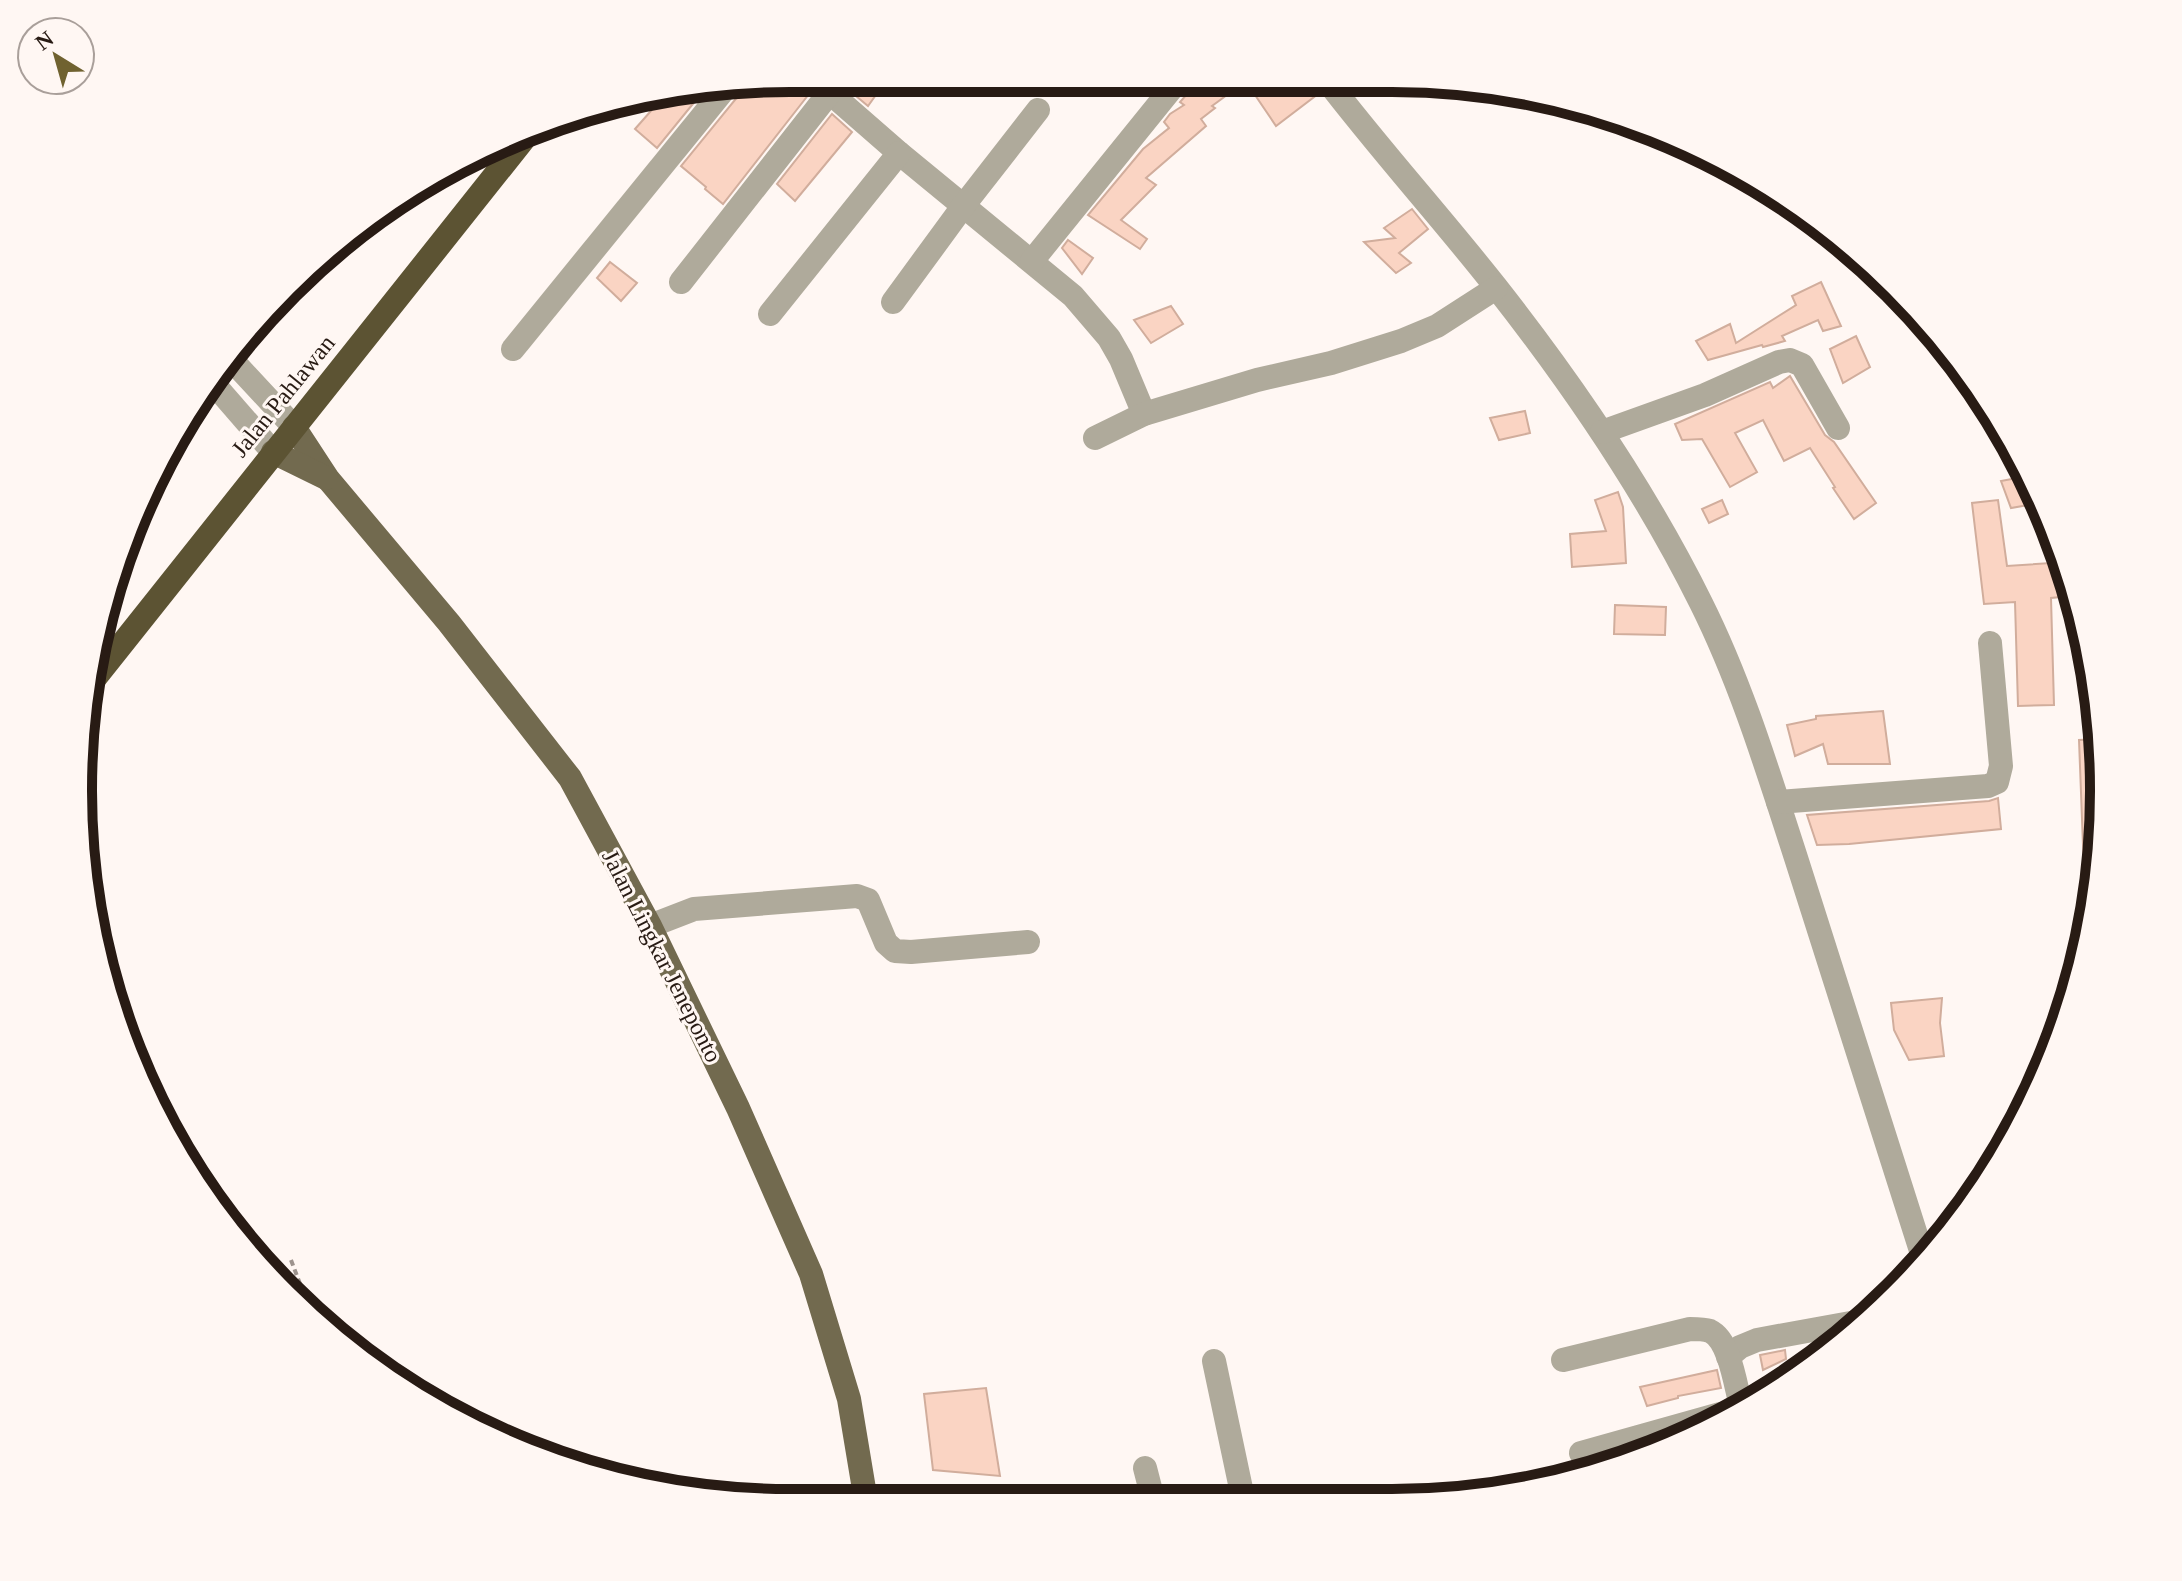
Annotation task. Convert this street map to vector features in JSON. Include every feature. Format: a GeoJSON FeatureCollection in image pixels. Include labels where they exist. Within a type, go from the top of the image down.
{"type":"FeatureCollection","features":[{"type":"Feature","properties":{"kind":"highway","name":"Jalan Pahlawan"},"geometry":{"type":"LineString","coordinates":[[103,668],[517,148]]}},
{"type":"Feature","properties":{"kind":"main road","name":"Jalan Lingkar Jeneponto"},"geometry":{"type":"LineString","coordinates":[[294,427],[328,479],[449,623],[570,778],[650,926],[738,1108],[811,1274],[849,1399],[864,1489]]}},
{"type":"Feature","properties":{"kind":"main road","name":"Jalan Lingkar Jeneponto"},"geometry":{"type":"LineString","coordinates":[[273,452],[328,479]]}},
{"type":"Feature","properties":{"kind":"street"},"geometry":{"type":"LineString","coordinates":[[681,282],[821,92]]}},
{"type":"Feature","properties":{"kind":"street"},"geometry":{"type":"LineString","coordinates":[[837,92],[899,153],[1073,296],[1109,338],[1144,414]]}},
{"type":"Feature","properties":{"kind":"street"},"geometry":{"type":"LineString","coordinates":[[1032,261],[1169,92]]}},
{"type":"Feature","properties":{"kind":"street"},"geometry":{"type":"LineString","coordinates":[[1336,92],[1496,288],[1602,432],[1657,522],[1701,603],[1728,664],[1778,802],[1920,1247]]}},
{"type":"Feature","properties":{"kind":"street"},"geometry":{"type":"LineString","coordinates":[[513,349],[719,96]]}},
{"type":"Feature","properties":{"kind":"street"},"geometry":{"type":"LineString","coordinates":[[893,302],[1038,110]]}},
{"type":"Feature","properties":{"kind":"street"},"geometry":{"type":"LineString","coordinates":[[770,314],[899,153]]}},
{"type":"Feature","properties":{"kind":"street"},"geometry":{"type":"LineString","coordinates":[[1095,438],[1144,414],[1401,341],[1437,326],[1496,288]]}},
{"type":"Feature","properties":{"kind":"street"},"geometry":{"type":"LineString","coordinates":[[1602,432],[1790,360],[1802,365],[1838,428]]}},
{"type":"Feature","properties":{"kind":"street"},"geometry":{"type":"LineString","coordinates":[[236,365],[294,427]]}},
{"type":"Feature","properties":{"kind":"street"},"geometry":{"type":"LineString","coordinates":[[219,390],[273,452]]}},
{"type":"Feature","properties":{"kind":"street"},"geometry":{"type":"LineString","coordinates":[[1778,802],[1988,786],[1997,782],[2001,766],[1990,643]]}},
{"type":"Feature","properties":{"kind":"street"},"geometry":{"type":"LineString","coordinates":[[650,926],[694,909],[857,896],[868,900],[886,943],[895,951],[1028,942]]}},
{"type":"Feature","properties":{"kind":"street"},"geometry":{"type":"LineString","coordinates":[[1728,1357],[1740,1347],[1757,1340],[1842,1325]]}},
{"type":"Feature","properties":{"kind":"street"},"geometry":{"type":"LineString","coordinates":[[1563,1360],[1690,1329],[1707,1330],[1720,1338],[1738,1396]]}},
{"type":"Feature","properties":{"kind":"street"},"geometry":{"type":"LineString","coordinates":[[1214,1361],[1241,1489]]}},
{"type":"Feature","properties":{"kind":"street"},"geometry":{"type":"LineString","coordinates":[[1581,1453],[1686,1424]]}},
{"type":"Feature","properties":{"kind":"street"},"geometry":{"type":"LineString","coordinates":[[1145,1468],[1150,1489]]}},
{"type":"Feature","properties":{"kind":"path"},"geometry":{"type":"LineString","coordinates":[[291,1260],[302,1289]]}},
{"type":"Feature","properties":{"kind":"building"},"geometry":{"type":"Polygon","coordinates":[[[851,92],[878,92],[868,106],[851,92]]]}},
{"type":"Feature","properties":{"kind":"building"},"geometry":{"type":"Polygon","coordinates":[[[1231,92],[1201,119],[1206,126],[1146,178],[1156,185],[1121,220],[1147,239],[1140,249],[1088,215],[1143,149],[1169,128],[1164,122],[1184,105],[1180,102],[1187,94],[1231,92]]]}},
{"type":"Feature","properties":{"kind":"building"},"geometry":{"type":"Polygon","coordinates":[[[1253,92],[1316,92],[1318,94],[1276,126],[1253,92]]]}},
{"type":"Feature","properties":{"kind":"building"},"geometry":{"type":"Polygon","coordinates":[[[809,94],[723,204],[681,166],[739,95],[809,94]]]}},
{"type":"Feature","properties":{"kind":"building"},"geometry":{"type":"Polygon","coordinates":[[[697,98],[657,148],[635,129],[657,105],[697,98]]]}},
{"type":"Feature","properties":{"kind":"building"},"geometry":{"type":"Polygon","coordinates":[[[832,114],[852,132],[795,201],[777,184],[832,114]]]}},
{"type":"Feature","properties":{"kind":"building"},"geometry":{"type":"Polygon","coordinates":[[[1412,209],[1428,229],[1399,253],[1411,263],[1396,273],[1364,242],[1395,238],[1384,228],[1412,209]]]}},
{"type":"Feature","properties":{"kind":"building"},"geometry":{"type":"Polygon","coordinates":[[[1068,240],[1093,258],[1082,274],[1062,248],[1068,240]]]}},
{"type":"Feature","properties":{"kind":"building"},"geometry":{"type":"Polygon","coordinates":[[[610,262],[637,283],[621,301],[597,278],[610,262]]]}},
{"type":"Feature","properties":{"kind":"building"},"geometry":{"type":"Polygon","coordinates":[[[1821,282],[1841,326],[1823,331],[1818,320],[1782,336],[1785,341],[1708,360],[1696,341],[1730,324],[1736,343],[1796,305],[1792,296],[1821,282]]]}},
{"type":"Feature","properties":{"kind":"building"},"geometry":{"type":"Polygon","coordinates":[[[1171,306],[1183,324],[1151,343],[1134,320],[1171,306]]]}},
{"type":"Feature","properties":{"kind":"building"},"geometry":{"type":"Polygon","coordinates":[[[1856,336],[1870,367],[1843,383],[1830,349],[1856,336]]]}},
{"type":"Feature","properties":{"kind":"building"},"geometry":{"type":"Polygon","coordinates":[[[1790,376],[1825,435],[1834,442],[1876,503],[1854,519],[1810,448],[1784,461],[1763,420],[1735,433],[1757,472],[1730,487],[1702,439],[1682,440],[1675,424],[1770,382],[1773,388],[1790,376]]]}},
{"type":"Feature","properties":{"kind":"building"},"geometry":{"type":"Polygon","coordinates":[[[1525,411],[1530,433],[1499,440],[1490,418],[1525,411]]]}},
{"type":"Feature","properties":{"kind":"building"},"geometry":{"type":"Polygon","coordinates":[[[2016,478],[2029,505],[2011,508],[2001,481],[2016,478]]]}},
{"type":"Feature","properties":{"kind":"building"},"geometry":{"type":"Polygon","coordinates":[[[1618,492],[1623,507],[1626,563],[1572,567],[1570,534],[1606,531],[1595,500],[1618,492]]]}},
{"type":"Feature","properties":{"kind":"building"},"geometry":{"type":"Polygon","coordinates":[[[1722,500],[1728,514],[1709,523],[1702,509],[1722,500]]]}},
{"type":"Feature","properties":{"kind":"building"},"geometry":{"type":"Polygon","coordinates":[[[1998,500],[2007,566],[2052,563],[2062,597],[2051,598],[2054,705],[2018,706],[2015,602],[1984,604],[1972,503],[1998,500]]]}},
{"type":"Feature","properties":{"kind":"building"},"geometry":{"type":"Polygon","coordinates":[[[1615,605],[1666,607],[1665,635],[1614,634],[1615,605]]]}},
{"type":"Feature","properties":{"kind":"building"},"geometry":{"type":"Polygon","coordinates":[[[1883,711],[1890,764],[1828,764],[1823,744],[1795,756],[1787,725],[1816,719],[1816,716],[1883,711]]]}},
{"type":"Feature","properties":{"kind":"building"},"geometry":{"type":"Polygon","coordinates":[[[2079,740],[2088,740],[2089,745],[2089,836],[2084,879],[2079,740]]]}},
{"type":"Feature","properties":{"kind":"building"},"geometry":{"type":"Polygon","coordinates":[[[1998,798],[2001,829],[1849,844],[1817,845],[1807,815],[1989,801],[1998,798]]]}},
{"type":"Feature","properties":{"kind":"building"},"geometry":{"type":"Polygon","coordinates":[[[1942,998],[1940,1023],[1944,1056],[1909,1060],[1894,1030],[1891,1003],[1942,998]]]}},
{"type":"Feature","properties":{"kind":"building"},"geometry":{"type":"Polygon","coordinates":[[[1785,1350],[1786,1359],[1763,1370],[1760,1355],[1785,1350]]]}},
{"type":"Feature","properties":{"kind":"building"},"geometry":{"type":"Polygon","coordinates":[[[1717,1370],[1721,1388],[1647,1406],[1640,1387],[1717,1370]]]}},
{"type":"Feature","properties":{"kind":"building"},"geometry":{"type":"Polygon","coordinates":[[[986,1388],[1000,1476],[933,1470],[924,1394],[986,1388]]]}}]}
